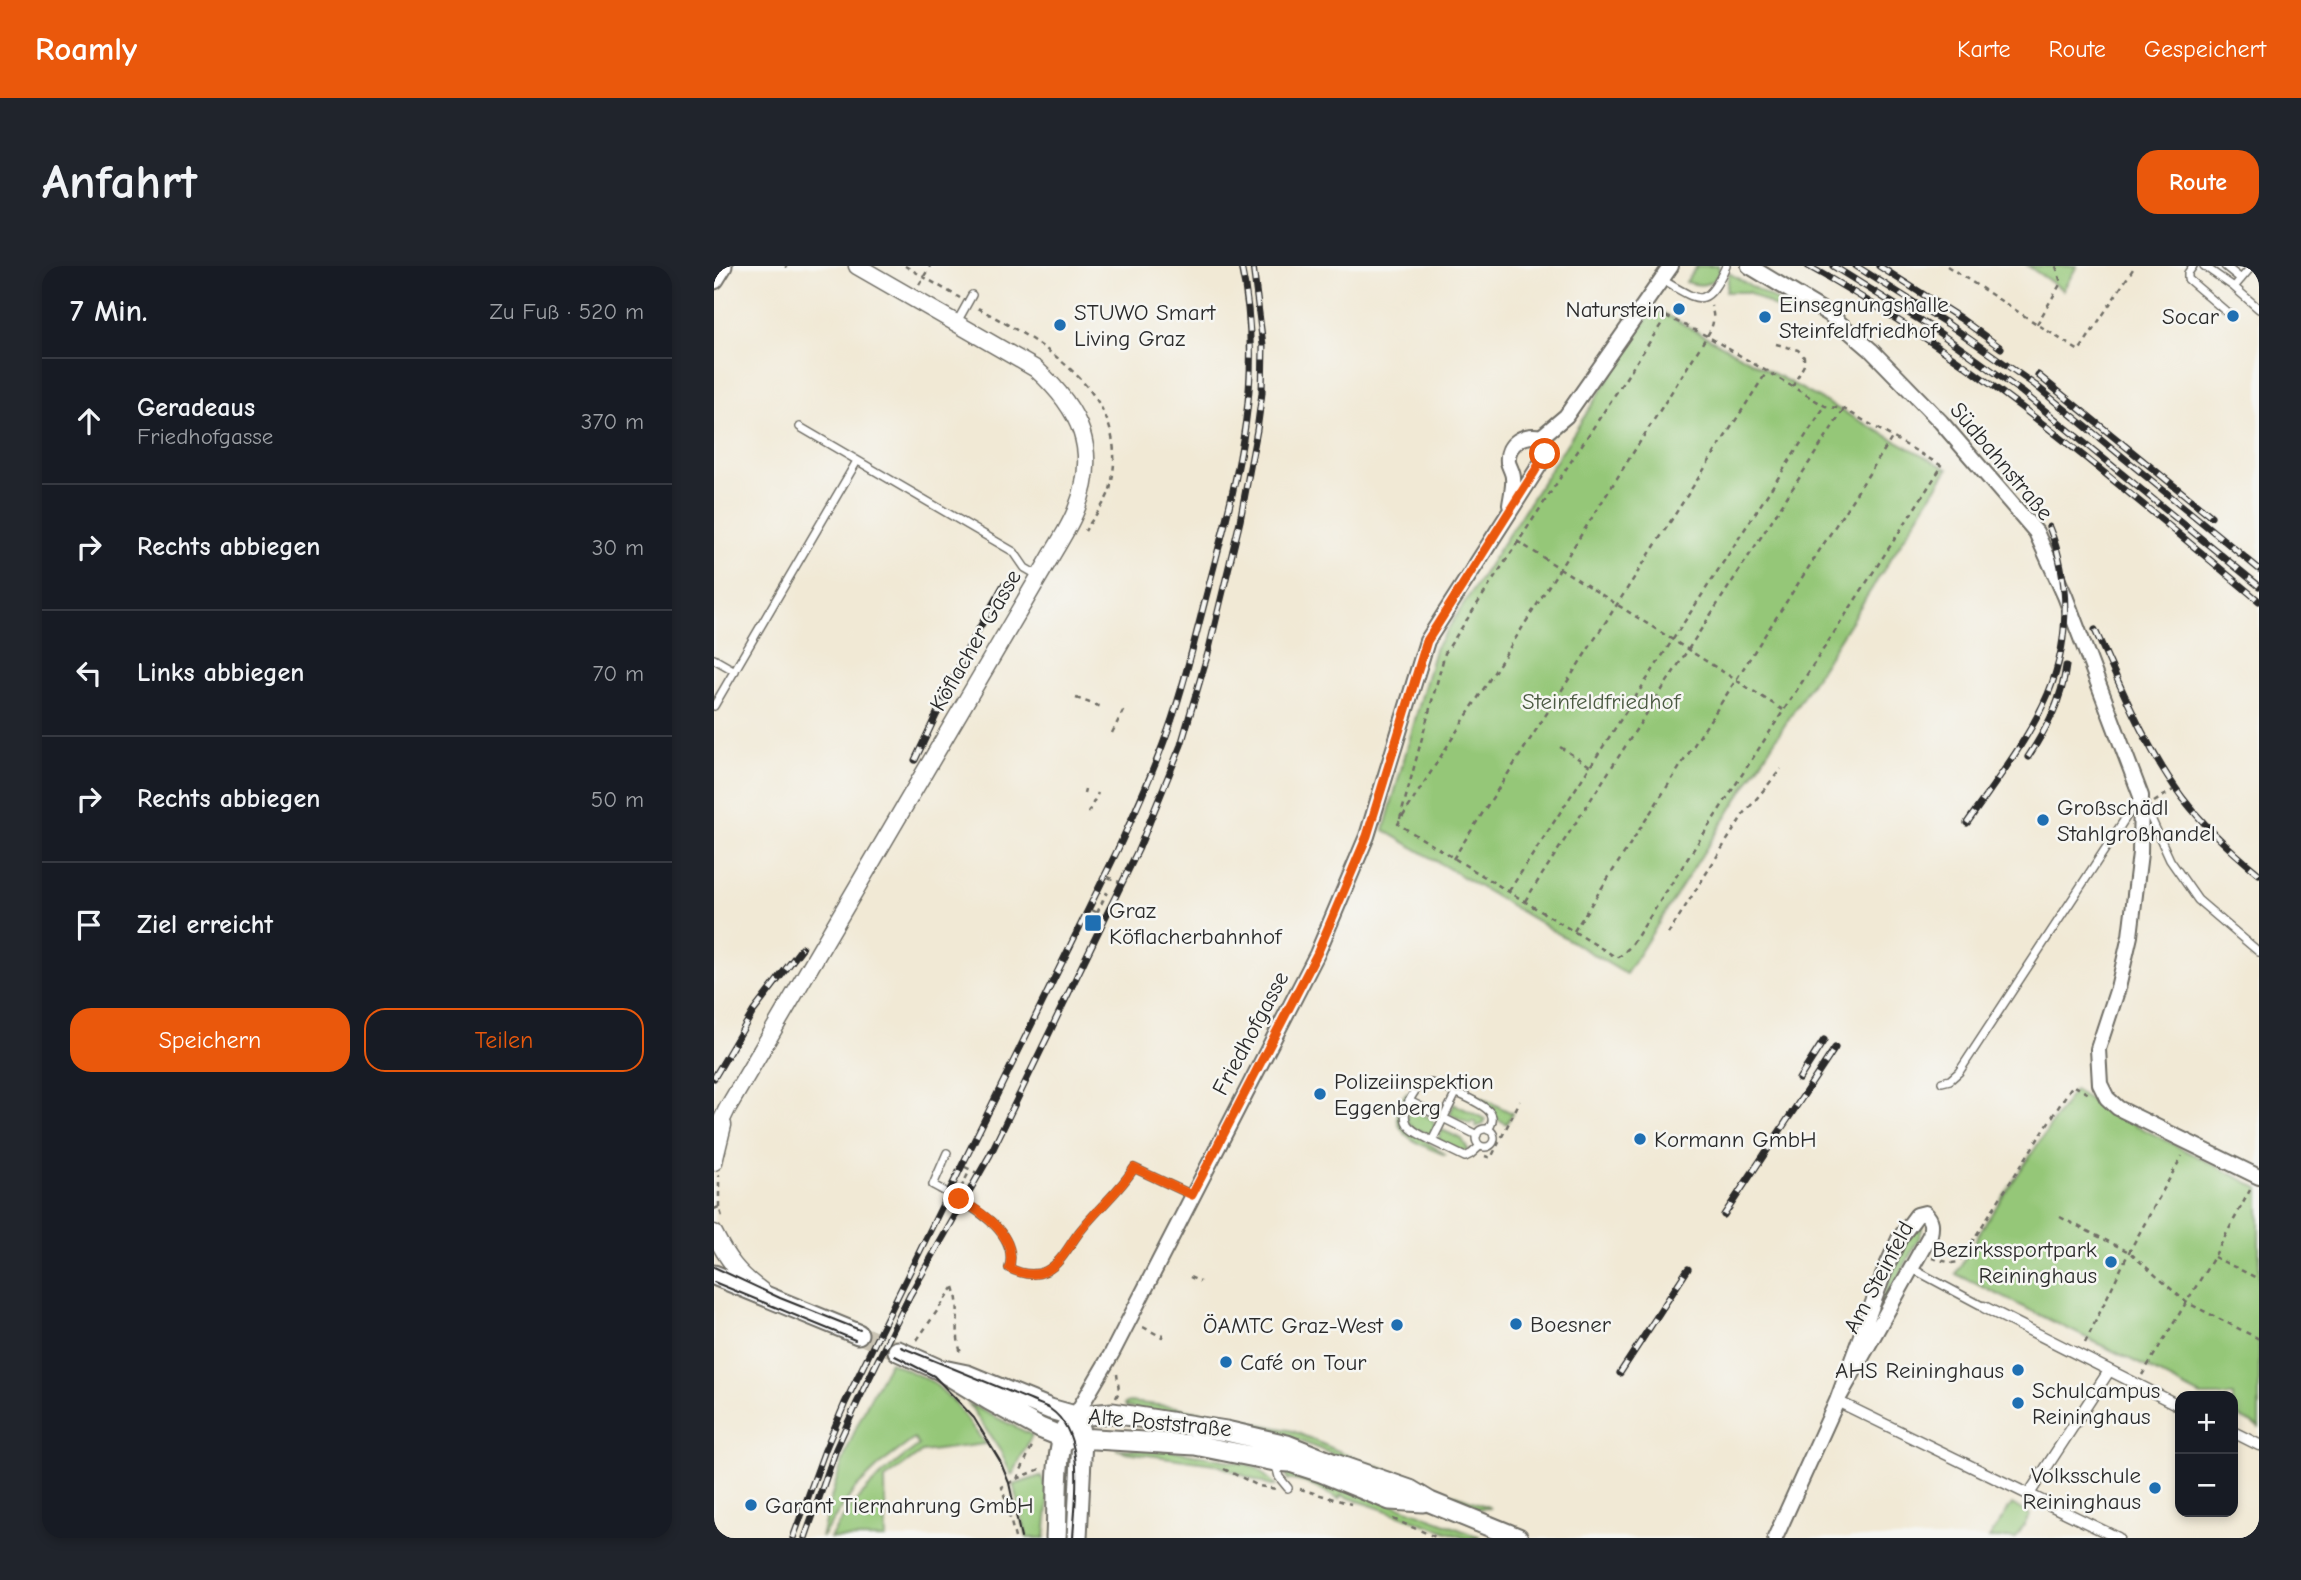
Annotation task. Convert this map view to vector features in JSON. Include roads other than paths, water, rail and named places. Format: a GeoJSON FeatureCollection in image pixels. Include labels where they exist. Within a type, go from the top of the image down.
{"type":"FeatureCollection","features":[{"type":"Feature","properties":{"kind":"main road"},"geometry":{"type":"LineString","coordinates":[[714,279],[722,266]]}},
{"type":"Feature","properties":{"kind":"main road"},"geometry":{"type":"LineString","coordinates":[[714,1275],[858,1334]]}},
{"type":"Feature","properties":{"kind":"main road","name":"Alte Poststraße"},"geometry":{"type":"LineString","coordinates":[[906,1347],[989,1400],[1062,1437],[1195,1446],[1290,1462],[1390,1500],[1430,1502]]}},
{"type":"Feature","properties":{"kind":"main road","name":"Alte Poststraße"},"geometry":{"type":"LineString","coordinates":[[938,1369],[967,1375],[1050,1409],[1075,1416],[1112,1413],[1258,1437],[1287,1445],[1410,1490],[1430,1502],[1518,1538]]}},
{"type":"Feature","properties":{"kind":"main road"},"geometry":{"type":"LineString","coordinates":[[1056,1538],[1062,1437],[1066,1426],[1075,1416]]}},
{"type":"Feature","properties":{"kind":"main road"},"geometry":{"type":"LineString","coordinates":[[1075,1416],[1082,1439],[1077,1538]]}},
{"type":"Feature","properties":{"kind":"street","name":"Köflacher Gasse"},"geometry":{"type":"LineString","coordinates":[[714,1136],[727,1109],[1076,511],[1087,476],[1086,450],[1078,421],[1071,406],[1055,387],[1035,369],[857,266]]}},
{"type":"Feature","properties":{"kind":"street","name":"Friedhofgasse"},"geometry":{"type":"LineString","coordinates":[[1509,510],[1513,477],[1508,461],[1511,447],[1523,437],[1541,437],[1566,416],[1671,266]]}},
{"type":"Feature","properties":{"kind":"street","name":"Südbahnstraße"},"geometry":{"type":"LineString","coordinates":[[1749,266],[1829,314],[1871,350],[1941,422],[2035,532],[2055,574],[2143,802],[2130,936],[2118,988],[2098,1049],[2100,1084],[2107,1098],[2118,1108],[2257,1179]]}},
{"type":"Feature","properties":{"kind":"street","name":"Friedhofgasse"},"geometry":{"type":"LineString","coordinates":[[1075,1416],[1112,1353],[1317,954],[1367,836],[1427,641],[1545,454],[1545,442],[1541,437]]}},
{"type":"Feature","properties":{"kind":"street","name":"Köflacher Gasse"},"geometry":{"type":"LineString","coordinates":[[714,1162],[727,1109]]}},
{"type":"Feature","properties":{"kind":"street","name":"Am Steinfeld"},"geometry":{"type":"LineString","coordinates":[[1774,1538],[1837,1401],[1899,1239],[1917,1215],[1925,1213],[1931,1220],[1932,1227],[1914,1270],[1837,1401]]}},
{"type":"Feature","properties":{"kind":"street"},"geometry":{"type":"LineString","coordinates":[[719,1230],[727,1259],[751,1283],[778,1303]]}},
{"type":"Feature","properties":{"kind":"street"},"geometry":{"type":"LineString","coordinates":[[1984,1307],[2175,1403]]}},
{"type":"Feature","properties":{"kind":"street"},"geometry":{"type":"LineString","coordinates":[[2029,1494],[2109,1371]]}},
{"type":"Feature","properties":{"kind":"street"},"geometry":{"type":"LineString","coordinates":[[1837,1401],[2118,1538]]}},
{"type":"Feature","properties":{"kind":"street"},"geometry":{"type":"LineString","coordinates":[[2238,1435],[2259,1446]]}},
{"type":"Feature","properties":{"kind":"lane"},"geometry":{"type":"LineString","coordinates":[[1662,280],[1691,298],[1706,296],[1718,284],[1726,266]]}},
{"type":"Feature","properties":{"kind":"lane"},"geometry":{"type":"LineString","coordinates":[[2193,266],[2188,273],[2188,279],[2229,314]]}},
{"type":"Feature","properties":{"kind":"lane"},"geometry":{"type":"LineString","coordinates":[[2204,266],[2259,309]]}},
{"type":"Feature","properties":{"kind":"lane"},"geometry":{"type":"LineString","coordinates":[[2225,266],[2241,279]]}},
{"type":"Feature","properties":{"kind":"lane"},"geometry":{"type":"LineString","coordinates":[[2234,287],[2252,266]]}},
{"type":"Feature","properties":{"kind":"lane"},"geometry":{"type":"LineString","coordinates":[[957,323],[972,295]]}},
{"type":"Feature","properties":{"kind":"lane"},"geometry":{"type":"LineString","coordinates":[[800,427],[1014,552],[1025,568],[1039,576]]}},
{"type":"Feature","properties":{"kind":"lane"},"geometry":{"type":"LineString","coordinates":[[714,706],[858,461]]}},
{"type":"Feature","properties":{"kind":"lane"},"geometry":{"type":"LineString","coordinates":[[714,659],[735,671]]}},
{"type":"Feature","properties":{"kind":"lane"},"geometry":{"type":"LineString","coordinates":[[1942,1082],[1950,1080],[1959,1072],[2143,802]]}},
{"type":"Feature","properties":{"kind":"lane","name":"Südbahnstraße"},"geometry":{"type":"LineString","coordinates":[[2143,802],[2170,860],[2198,900],[2259,952]]}},
{"type":"Feature","properties":{"kind":"lane"},"geometry":{"type":"LineString","coordinates":[[1480,1146],[1465,1157],[1413,1130],[1405,1122],[1405,1112],[1415,1089],[1431,1083],[1456,1093],[1488,1111],[1492,1120],[1488,1130]]}},
{"type":"Feature","properties":{"kind":"lane"},"geometry":{"type":"LineString","coordinates":[[1432,1141],[1456,1093]]}},
{"type":"Feature","properties":{"kind":"lane"},"geometry":{"type":"LineString","coordinates":[[1409,1101],[1477,1135]]}},
{"type":"Feature","properties":{"kind":"lane"},"geometry":{"type":"LineString","coordinates":[[1488,1130],[1493,1136],[1494,1145],[1480,1146],[1476,1140],[1477,1135],[1480,1131],[1488,1130]]}},
{"type":"Feature","properties":{"kind":"lane"},"geometry":{"type":"LineString","coordinates":[[947,1153],[933,1185],[968,1204],[988,1219],[1007,1243],[1011,1254],[1009,1268],[1027,1275],[1043,1273],[1052,1268],[1081,1229],[1126,1181],[1134,1168],[1192,1195]]}},
{"type":"Feature","properties":{"kind":"lane"},"geometry":{"type":"LineString","coordinates":[[1914,1270],[1984,1307]]}},
{"type":"Feature","properties":{"kind":"lane"},"geometry":{"type":"LineString","coordinates":[[1275,1461],[1279,1477],[1288,1488]]}},
{"type":"Feature","properties":{"kind":"tunnel"},"geometry":{"type":"LineString","coordinates":[[858,1334],[898,1351]]}},
{"type":"Feature","properties":{"kind":"tram line"},"geometry":{"type":"LineString","coordinates":[[714,1267],[780,1298],[860,1330]]}},
{"type":"Feature","properties":{"kind":"tram line"},"geometry":{"type":"LineString","coordinates":[[714,1282],[855,1340]]}},
{"type":"Feature","properties":{"kind":"tram line"},"geometry":{"type":"LineString","coordinates":[[901,1347],[1045,1406],[1062,1420],[1074,1451],[1076,1468],[1073,1538]]}},
{"type":"Feature","properties":{"kind":"tram line"},"geometry":{"type":"LineString","coordinates":[[895,1356],[934,1376],[974,1418],[1000,1461],[1009,1483],[1021,1538]]}},
{"type":"Feature","properties":{"kind":"railway"},"geometry":{"type":"LineString","coordinates":[[793,1538],[845,1403],[1117,851],[1166,736],[1187,669],[1229,506],[1245,427],[1250,348],[1248,307],[1241,266]]}},
{"type":"Feature","properties":{"kind":"railway"},"geometry":{"type":"LineString","coordinates":[[805,1538],[836,1449],[857,1403],[910,1295],[990,1155],[1139,848],[1181,745],[1208,653],[1240,521],[1257,430],[1262,393],[1263,345],[1253,266]]}},
{"type":"Feature","properties":{"kind":"railway"},"geometry":{"type":"LineString","coordinates":[[1808,266],[1869,302],[1985,380],[2097,466],[2259,601]]}},
{"type":"Feature","properties":{"kind":"railway"},"geometry":{"type":"LineString","coordinates":[[1833,266],[1934,329],[2022,392],[2259,586]]}},
{"type":"Feature","properties":{"kind":"railway"},"geometry":{"type":"LineString","coordinates":[[1856,266],[1948,324],[2035,385],[2259,569]]}},
{"type":"Feature","properties":{"kind":"railway"},"geometry":{"type":"LineString","coordinates":[[1879,266],[2001,348]]}},
{"type":"Feature","properties":{"kind":"railway"},"geometry":{"type":"LineString","coordinates":[[2038,375],[2211,516]]}},
{"type":"Feature","properties":{"kind":"railway"},"geometry":{"type":"LineString","coordinates":[[1967,823],[2035,721],[2059,662],[2065,616],[2064,593],[2062,571],[2049,527]]}},
{"type":"Feature","properties":{"kind":"railway"},"geometry":{"type":"LineString","coordinates":[[915,760],[966,652],[1003,586]]}},
{"type":"Feature","properties":{"kind":"railway"},"geometry":{"type":"LineString","coordinates":[[2095,630],[2134,716],[2169,778],[2190,808],[2259,874]]}},
{"type":"Feature","properties":{"kind":"railway"},"geometry":{"type":"LineString","coordinates":[[2028,757],[2053,713],[2066,666]]}},
{"type":"Feature","properties":{"kind":"railway"},"geometry":{"type":"LineString","coordinates":[[714,1078],[753,1012],[802,948]]}},
{"type":"Feature","properties":{"kind":"railway"},"geometry":{"type":"LineString","coordinates":[[1799,1079],[1824,1040]]}},
{"type":"Feature","properties":{"kind":"railway"},"geometry":{"type":"LineString","coordinates":[[1724,1215],[1835,1048]]}},
{"type":"Feature","properties":{"kind":"railway"},"geometry":{"type":"LineString","coordinates":[[1620,1373],[1688,1269]]}},
{"type":"Feature","properties":{"kind":"place","name":"Naturstein"},"geometry":{"type":"Point","coordinates":[1679,309]}},
{"type":"Feature","properties":{"kind":"place","name":"Socar"},"geometry":{"type":"Point","coordinates":[2233,316]}},
{"type":"Feature","properties":{"kind":"place","name":"Einsegnungshalle Steinfeldfriedhof"},"geometry":{"type":"Point","coordinates":[1765,317]}},
{"type":"Feature","properties":{"kind":"place","name":"STUWO Smart Living Graz"},"geometry":{"type":"Point","coordinates":[1060,325]}},
{"type":"Feature","properties":{"kind":"place","name":"Großschädl Stahlgroßhandel"},"geometry":{"type":"Point","coordinates":[2043,820]}},
{"type":"Feature","properties":{"kind":"place","name":"Graz Köflacherbahnhof"},"geometry":{"type":"Point","coordinates":[1093,923]}},
{"type":"Feature","properties":{"kind":"place","name":"Polizeiinspektion Eggenberg"},"geometry":{"type":"Point","coordinates":[1320,1094]}},
{"type":"Feature","properties":{"kind":"place","name":"Kormann GmbH"},"geometry":{"type":"Point","coordinates":[1640,1139]}},
{"type":"Feature","properties":{"kind":"place","name":"Bezirkssportpark Reininghaus"},"geometry":{"type":"Point","coordinates":[2111,1262]}},
{"type":"Feature","properties":{"kind":"place","name":"Boesner"},"geometry":{"type":"Point","coordinates":[1516,1324]}},
{"type":"Feature","properties":{"kind":"place","name":"ÖAMTC Graz-West"},"geometry":{"type":"Point","coordinates":[1397,1325]}},
{"type":"Feature","properties":{"kind":"place","name":"Café on Tour"},"geometry":{"type":"Point","coordinates":[1226,1362]}},
{"type":"Feature","properties":{"kind":"place","name":"AHS Reininghaus"},"geometry":{"type":"Point","coordinates":[2018,1370]}},
{"type":"Feature","properties":{"kind":"place","name":"Schulcampus Reininghaus"},"geometry":{"type":"Point","coordinates":[2018,1403]}},
{"type":"Feature","properties":{"kind":"place","name":"Volksschule Reininghaus"},"geometry":{"type":"Point","coordinates":[2155,1488]}},
{"type":"Feature","properties":{"kind":"place","name":"Garant Tiernahrung GmbH"},"geometry":{"type":"Point","coordinates":[751,1505]}},
{"type":"Feature","properties":{"kind":"park label","name":"Steinfeldfriedhof"},"geometry":{"type":"Point","coordinates":[1601,701]}}]}
